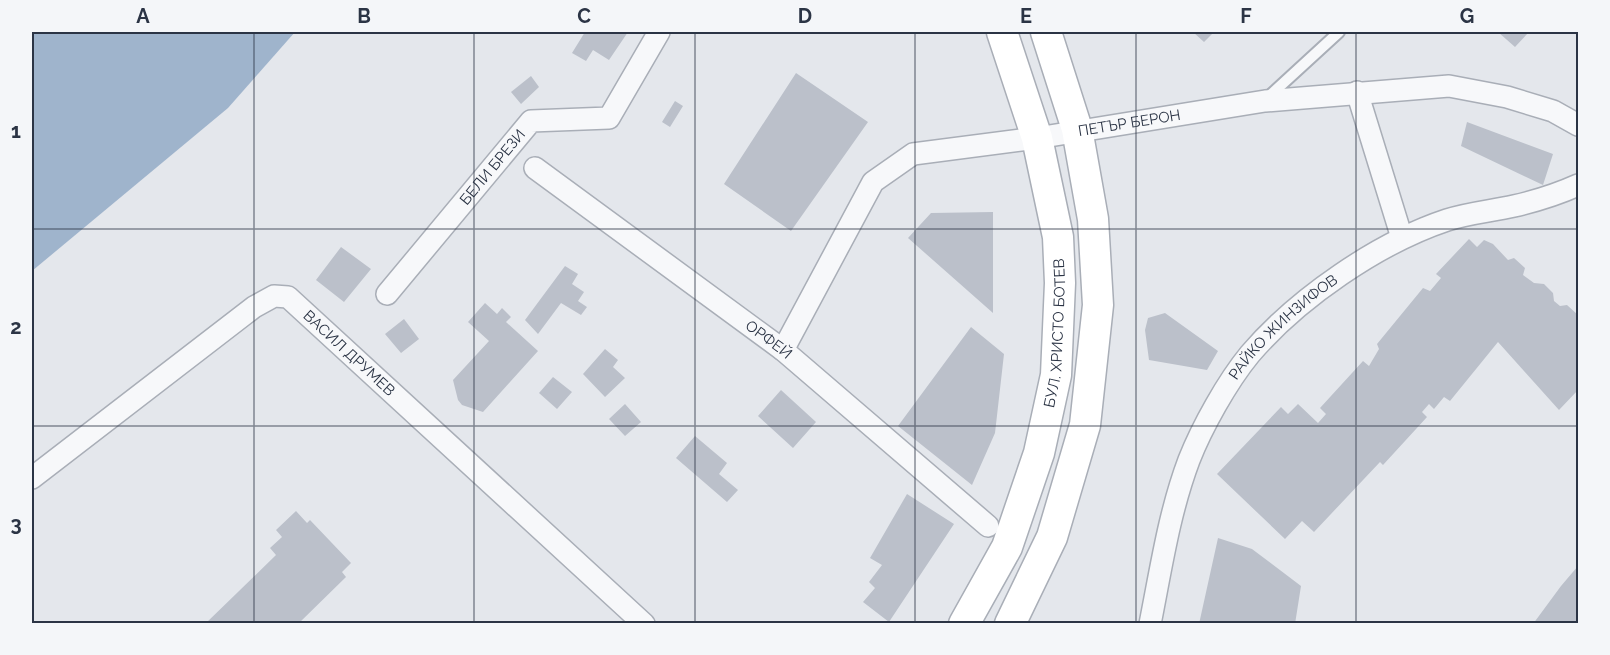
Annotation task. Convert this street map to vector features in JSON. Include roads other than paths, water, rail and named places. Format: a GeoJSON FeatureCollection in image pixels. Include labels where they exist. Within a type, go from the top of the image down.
{"type":"FeatureCollection","features":[{"type":"Feature","properties":{"kind":"main road","name":"БУЛ. ХРИСТО БОТЕВ"},"geometry":{"type":"LineString","coordinates":[[964,624],[1007,547],[1039,453],[1056,375],[1060,283],[1058,237],[1037,138],[1002,32]]}},
{"type":"Feature","properties":{"kind":"main road"},"geometry":{"type":"LineString","coordinates":[[1010,624],[1052,537],[1085,425],[1098,305],[1093,219],[1077,129],[1046,32]]}},
{"type":"Feature","properties":{"kind":"street","name":"БЕЛИ БРЕЗИ"},"geometry":{"type":"LineString","coordinates":[[387,294],[531,121],[609,117],[659,32]]}},
{"type":"Feature","properties":{"kind":"street","name":"ПЕТЪР БЕРОН"},"geometry":{"type":"LineString","coordinates":[[783,350],[873,182],[913,154],[1037,138],[1077,129],[1265,100],[1449,86],[1507,96],[1575,123]]}},
{"type":"Feature","properties":{"kind":"street"},"geometry":{"type":"LineString","coordinates":[[1357,92],[1401,238]]}},
{"type":"Feature","properties":{"kind":"street","name":"ОРФЕЙ"},"geometry":{"type":"LineString","coordinates":[[536,168],[783,350],[988,526]]}},
{"type":"Feature","properties":{"kind":"street","name":"РАЙКО ЖИНЗИФОВ"},"geometry":{"type":"LineString","coordinates":[[1150,624],[1170,521],[1190,459],[1215,409],[1250,355],[1290,313],[1348,271],[1401,238],[1449,219],[1515,206],[1578,185]]}},
{"type":"Feature","properties":{"kind":"street","name":"ВАСИЛ ДРУМЕВ"},"geometry":{"type":"LineString","coordinates":[[32,478],[254,307],[274,296],[288,297],[644,624]]}},
{"type":"Feature","properties":{"kind":"lane"},"geometry":{"type":"LineString","coordinates":[[1265,100],[1339,32]]}},
{"type":"Feature","properties":{"kind":"water"},"geometry":{"type":"Polygon","coordinates":[[[32,32],[295,32],[228,108],[32,271],[32,32]]]}}]}
